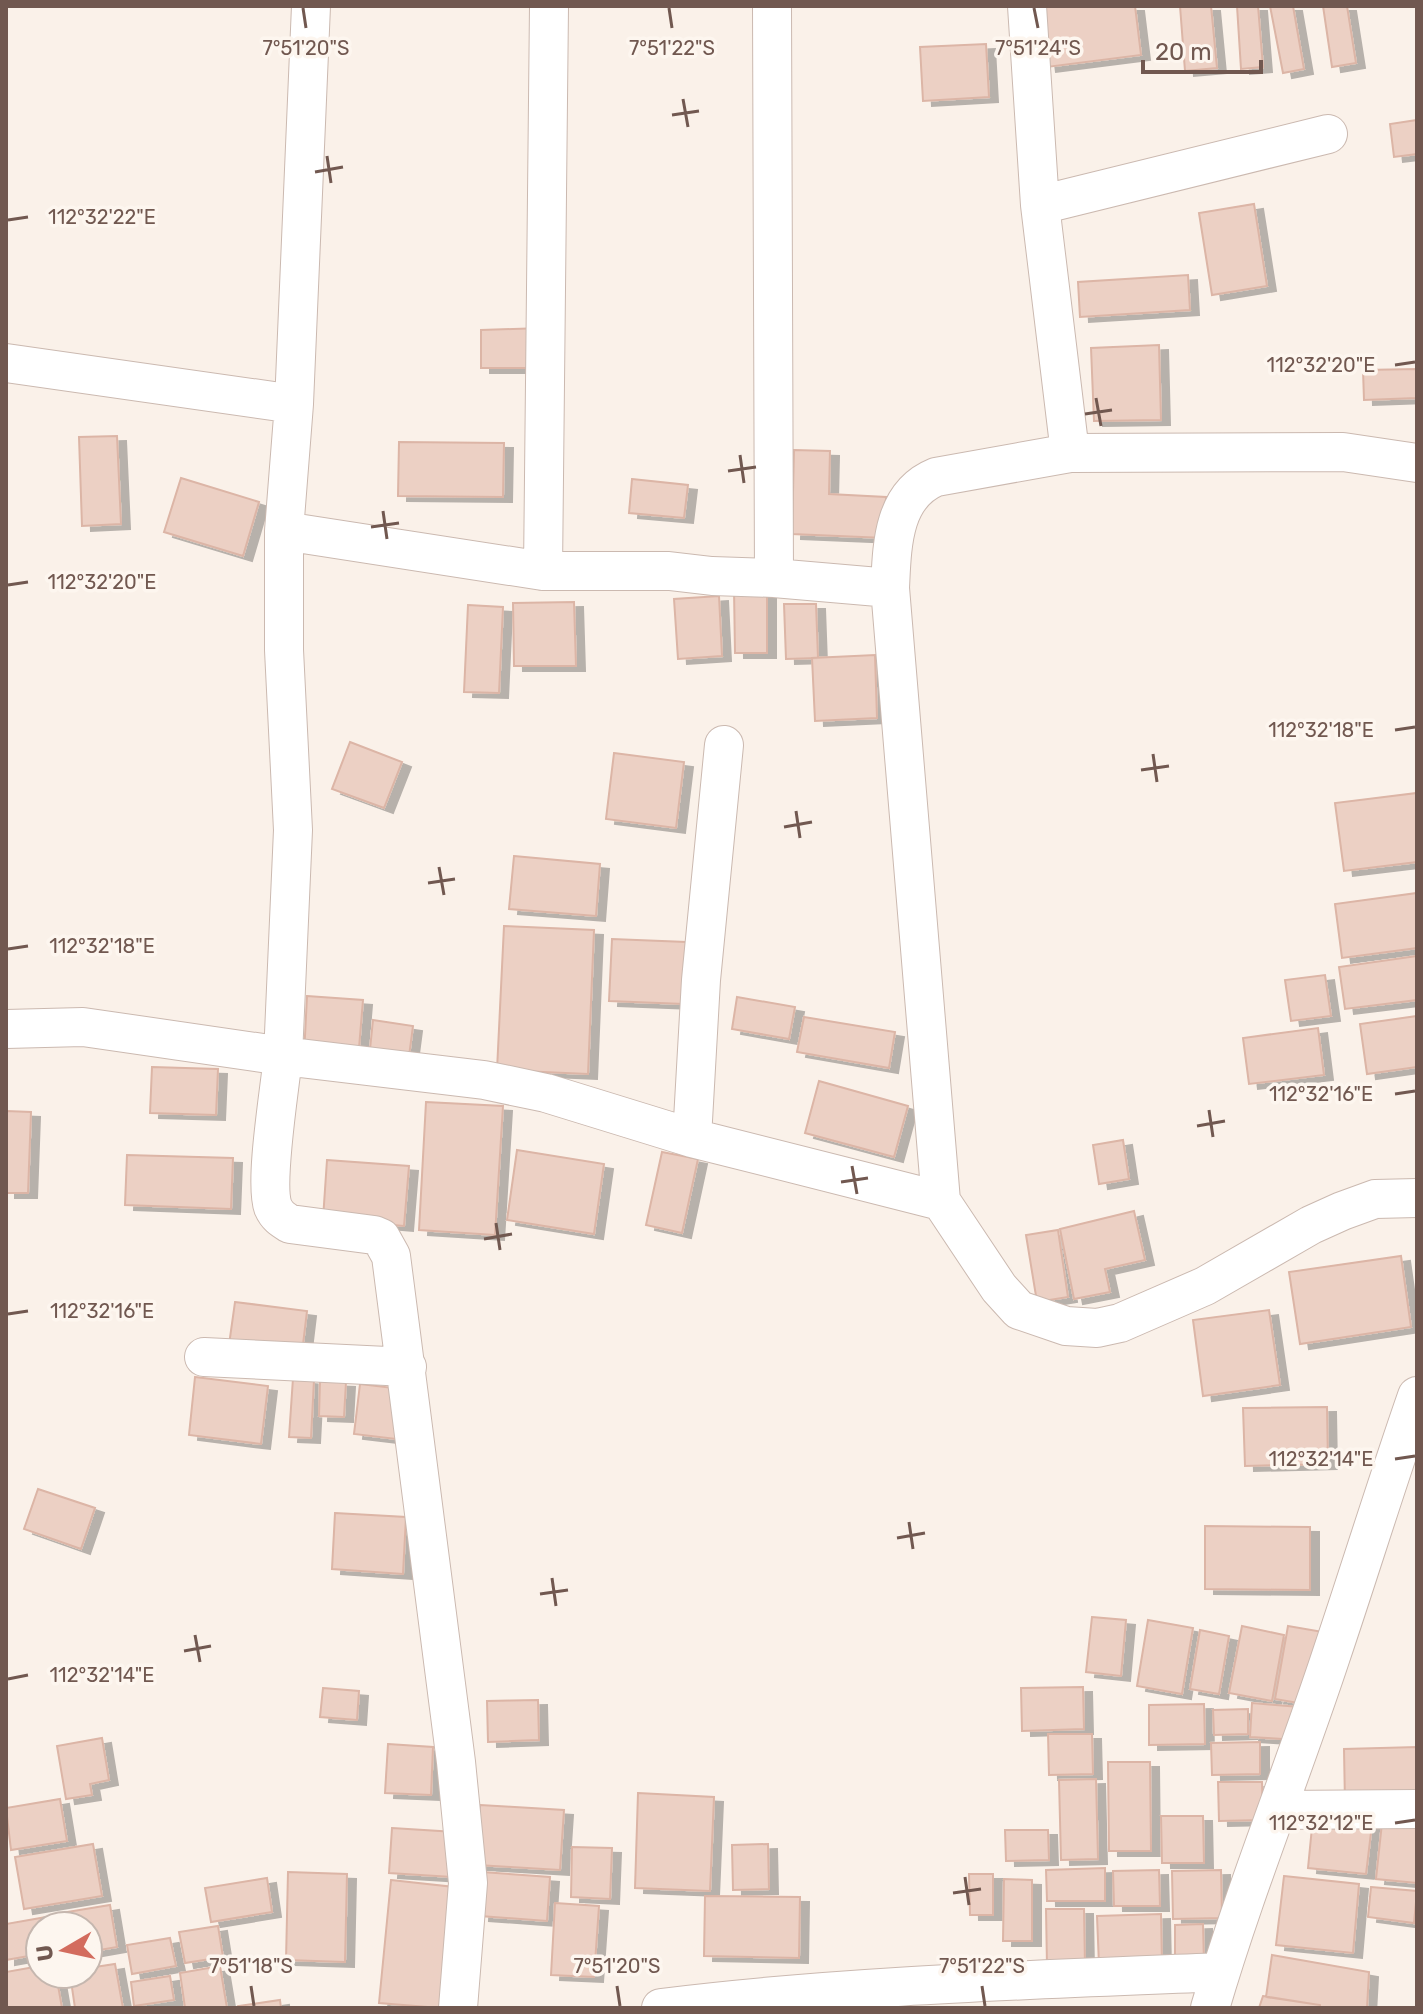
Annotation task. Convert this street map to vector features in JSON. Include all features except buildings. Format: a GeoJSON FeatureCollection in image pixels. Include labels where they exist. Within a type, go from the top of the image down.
{"type":"FeatureCollection","features":[{"type":"Feature","properties":{"kind":"street"},"geometry":{"type":"LineString","coordinates":[[311,6],[294,404],[284,531],[284,650],[293,830],[283,1056],[270,1183],[274,1209],[279,1218],[290,1224],[374,1235],[381,1238],[391,1256],[456,1762],[468,1883],[458,2008]]}},
{"type":"Feature","properties":{"kind":"street"},"geometry":{"type":"LineString","coordinates":[[543,571],[549,6]]}},
{"type":"Feature","properties":{"kind":"street"},"geometry":{"type":"LineString","coordinates":[[772,6],[774,578]]}},
{"type":"Feature","properties":{"kind":"street"},"geometry":{"type":"LineString","coordinates":[[1027,6],[1040,205],[1070,453]]}},
{"type":"Feature","properties":{"kind":"street"},"geometry":{"type":"LineString","coordinates":[[1040,205],[1328,134]]}},
{"type":"Feature","properties":{"kind":"street"},"geometry":{"type":"LineString","coordinates":[[6,363],[294,404]]}},
{"type":"Feature","properties":{"kind":"street"},"geometry":{"type":"LineString","coordinates":[[1417,463],[1343,452],[1070,453],[936,477],[909,496],[899,515],[892,547],[890,588],[941,1201],[999,1288],[1019,1310],[1048,1322],[1097,1328],[1120,1323],[1205,1286],[1311,1225],[1342,1211],[1375,1199],[1417,1198]]}},
{"type":"Feature","properties":{"kind":"street"},"geometry":{"type":"LineString","coordinates":[[284,531],[543,571],[669,571],[890,588]]}},
{"type":"Feature","properties":{"kind":"street"},"geometry":{"type":"LineString","coordinates":[[692,1138],[701,980],[724,745]]}},
{"type":"Feature","properties":{"kind":"street"},"geometry":{"type":"LineString","coordinates":[[6,1029],[83,1027],[283,1056],[484,1080],[531,1090],[692,1138],[941,1201]]}},
{"type":"Feature","properties":{"kind":"street"},"geometry":{"type":"LineString","coordinates":[[204,1357],[407,1367]]}},
{"type":"Feature","properties":{"kind":"street"},"geometry":{"type":"LineString","coordinates":[[1210,2008],[1239,1912],[1331,1656],[1375,1515],[1417,1396]]}},
{"type":"Feature","properties":{"kind":"street"},"geometry":{"type":"LineString","coordinates":[[1277,1810],[1417,1809]]}},
{"type":"Feature","properties":{"kind":"street"},"geometry":{"type":"LineString","coordinates":[[668,2008],[960,1996],[1221,1972]]}}]}
